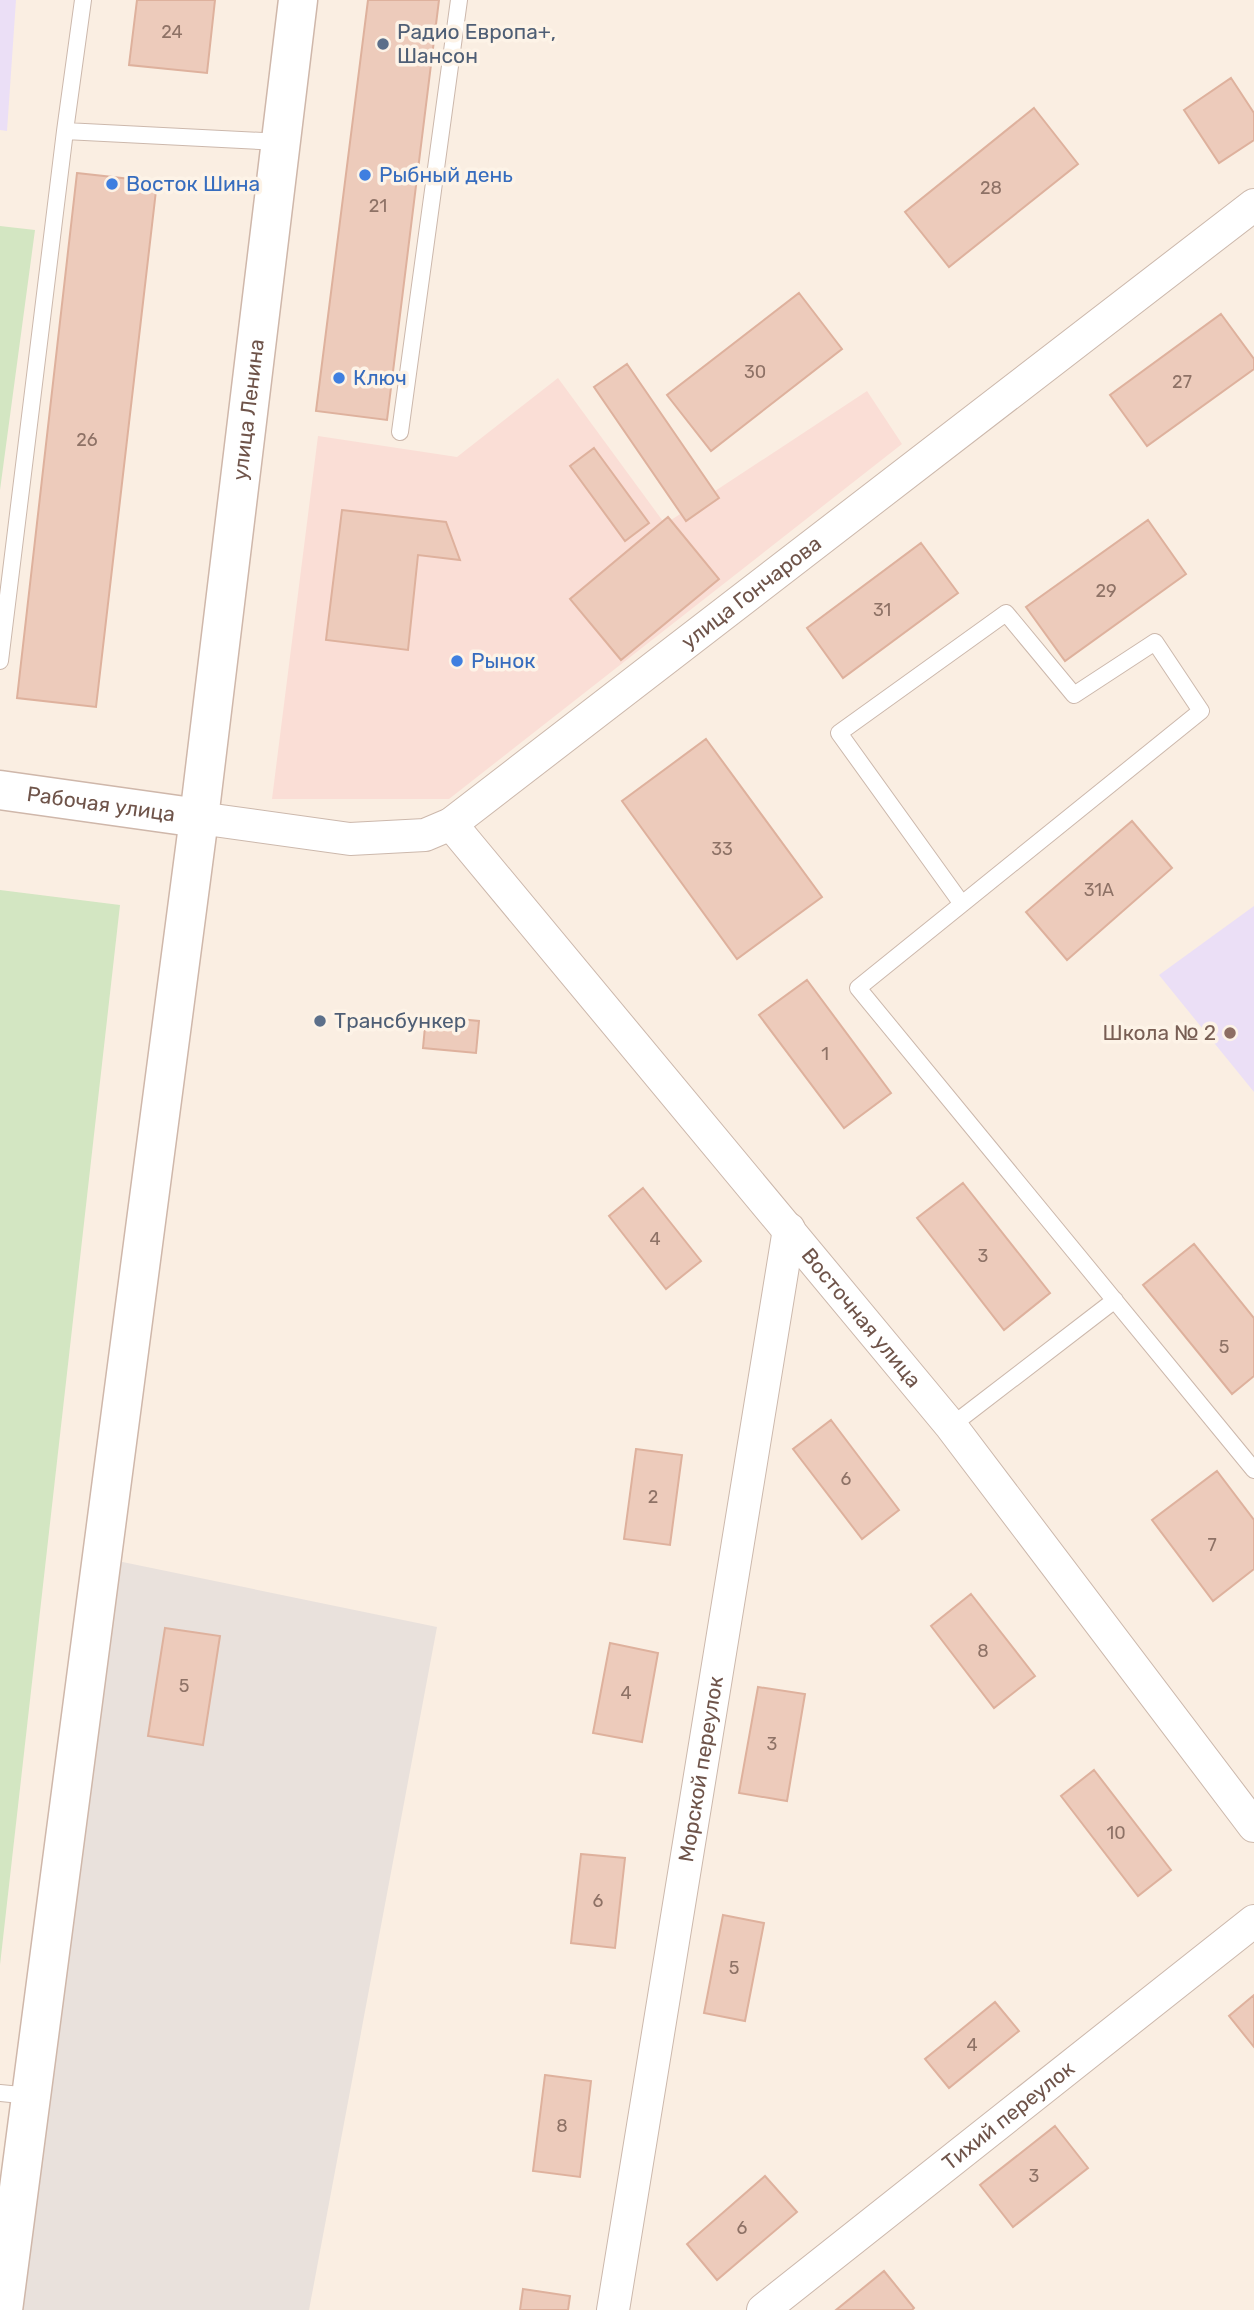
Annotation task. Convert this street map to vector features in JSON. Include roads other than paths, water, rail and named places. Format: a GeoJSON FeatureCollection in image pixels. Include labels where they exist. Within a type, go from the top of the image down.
{"type":"FeatureCollection","features":[{"type":"Feature","properties":{"kind":"main road","name":"улица Ленина"},"geometry":{"type":"LineString","coordinates":[[3,2310],[16,2094],[199,818],[298,0]]}},
{"type":"Feature","properties":{"kind":"main road","name":"Рабочая улица"},"geometry":{"type":"LineString","coordinates":[[0,790],[199,818]]}},
{"type":"Feature","properties":{"kind":"street","name":"улица Гончарова"},"geometry":{"type":"LineString","coordinates":[[199,818],[350,839],[425,835],[451,824],[1254,205]]}},
{"type":"Feature","properties":{"kind":"street","name":"Восточная улица"},"geometry":{"type":"LineString","coordinates":[[451,824],[951,1426],[1254,1826]]}},
{"type":"Feature","properties":{"kind":"street","name":"Морской переулок"},"geometry":{"type":"LineString","coordinates":[[613,2310],[789,1229]]}},
{"type":"Feature","properties":{"kind":"street","name":"Тихий переулок"},"geometry":{"type":"LineString","coordinates":[[763,2310],[1254,1921]]}},
{"type":"Feature","properties":{"kind":"lane"},"geometry":{"type":"LineString","coordinates":[[0,661],[5,583],[83,0]]}},
{"type":"Feature","properties":{"kind":"lane"},"geometry":{"type":"LineString","coordinates":[[400,432],[459,0]]}},
{"type":"Feature","properties":{"kind":"lane"},"geometry":{"type":"LineString","coordinates":[[65,131],[281,142]]}},
{"type":"Feature","properties":{"kind":"lane"},"geometry":{"type":"LineString","coordinates":[[962,904],[839,733],[1006,613],[1074,695],[1155,642],[1200,711],[962,904],[858,988],[1254,1470]]}},
{"type":"Feature","properties":{"kind":"lane"},"geometry":{"type":"LineString","coordinates":[[951,1426],[1115,1300]]}},
{"type":"Feature","properties":{"kind":"place","name":"Радио Европа+, Шансон"},"geometry":{"type":"Point","coordinates":[383,44]}},
{"type":"Feature","properties":{"kind":"place","name":"Рыбный день"},"geometry":{"type":"Point","coordinates":[365,175]}},
{"type":"Feature","properties":{"kind":"place","name":"Восток Шина"},"geometry":{"type":"Point","coordinates":[112,184]}},
{"type":"Feature","properties":{"kind":"place","name":"Ключ"},"geometry":{"type":"Point","coordinates":[339,378]}},
{"type":"Feature","properties":{"kind":"place","name":"Рынок"},"geometry":{"type":"Point","coordinates":[457,661]}},
{"type":"Feature","properties":{"kind":"place","name":"Трансбункер"},"geometry":{"type":"Point","coordinates":[320,1021]}},
{"type":"Feature","properties":{"kind":"place","name":"Школа № 2"},"geometry":{"type":"Point","coordinates":[1230,1033]}}]}
